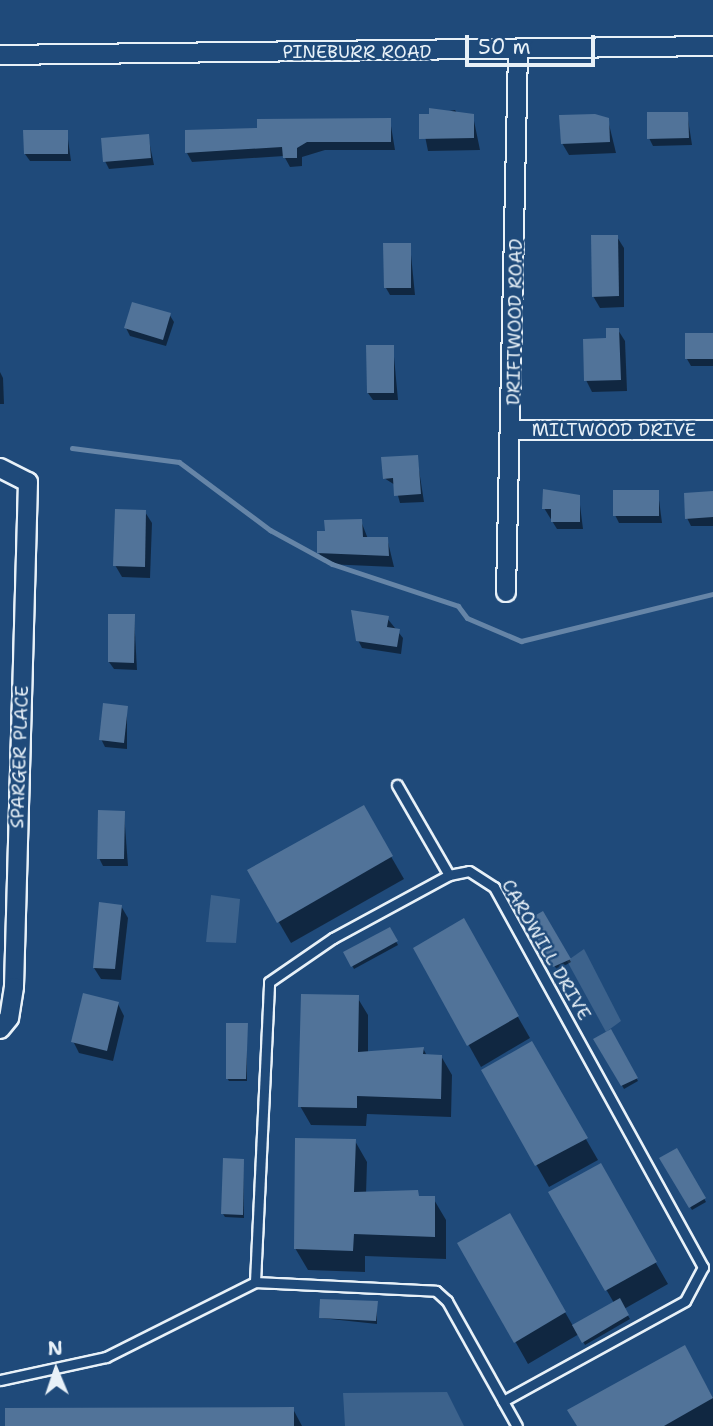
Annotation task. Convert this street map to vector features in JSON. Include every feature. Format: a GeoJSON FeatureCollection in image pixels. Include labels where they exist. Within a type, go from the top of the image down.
{"type":"FeatureCollection","features":[{"type":"Feature","properties":{"kind":"street","name":"PINEBURR ROAD"},"geometry":{"type":"LineString","coordinates":[[0,55],[518,51],[713,46]]}},
{"type":"Feature","properties":{"kind":"street","name":"DRIFTWOOD ROAD"},"geometry":{"type":"LineString","coordinates":[[506,592],[514,429],[518,51]]}},
{"type":"Feature","properties":{"kind":"street","name":"MILTWOOD DRIVE"},"geometry":{"type":"LineString","coordinates":[[514,429],[713,430]]}},
{"type":"Feature","properties":{"kind":"street","name":"SPARGER PLACE"},"geometry":{"type":"LineString","coordinates":[[0,468],[28,482],[14,987],[9,1018],[0,1029]]}},
{"type":"Feature","properties":{"kind":"lane"},"geometry":{"type":"LineString","coordinates":[[255,1282],[266,988],[283,967],[449,875],[397,785]]}},
{"type":"Feature","properties":{"kind":"lane","name":"CAROWILL DRIVE"},"geometry":{"type":"LineString","coordinates":[[449,875],[469,871],[494,887],[703,1267],[685,1301],[503,1401]]}},
{"type":"Feature","properties":{"kind":"lane"},"geometry":{"type":"LineString","coordinates":[[0,1380],[106,1357],[255,1282],[436,1292],[517,1426]]}},
{"type":"Feature","properties":{"kind":"shaded area"},"geometry":{"type":"Polygon","coordinates":[[[211,895],[240,899],[236,943],[206,942],[211,895]]]}},
{"type":"Feature","properties":{"kind":"shaded area"},"geometry":{"type":"Polygon","coordinates":[[[584,949],[621,1021],[606,1032],[567,961],[584,949]]]}},
{"type":"Feature","properties":{"kind":"shaded area"},"geometry":{"type":"Polygon","coordinates":[[[447,1392],[464,1426],[345,1426],[343,1393],[447,1392]]]}},
{"type":"Feature","properties":{"kind":"building"},"geometry":{"type":"Polygon","coordinates":[[[429,108],[474,114],[474,138],[419,139],[419,114],[429,114],[429,108]]]}},
{"type":"Feature","properties":{"kind":"building"},"geometry":{"type":"Polygon","coordinates":[[[647,112],[688,112],[689,138],[647,139],[647,112]]]}},
{"type":"Feature","properties":{"kind":"building"},"geometry":{"type":"Polygon","coordinates":[[[595,114],[609,118],[610,142],[561,144],[559,115],[595,114]]]}},
{"type":"Feature","properties":{"kind":"building"},"geometry":{"type":"Polygon","coordinates":[[[391,118],[391,142],[307,142],[297,148],[297,158],[283,158],[282,147],[185,153],[185,130],[257,128],[257,119],[391,118]]]}},
{"type":"Feature","properties":{"kind":"building"},"geometry":{"type":"Polygon","coordinates":[[[23,130],[68,130],[68,154],[24,154],[23,130]]]}},
{"type":"Feature","properties":{"kind":"building"},"geometry":{"type":"Polygon","coordinates":[[[149,134],[151,158],[103,162],[101,138],[149,134]]]}},
{"type":"Feature","properties":{"kind":"building"},"geometry":{"type":"Polygon","coordinates":[[[591,235],[618,235],[619,296],[592,297],[591,235]]]}},
{"type":"Feature","properties":{"kind":"building"},"geometry":{"type":"Polygon","coordinates":[[[383,243],[411,243],[411,288],[384,288],[383,243]]]}},
{"type":"Feature","properties":{"kind":"building"},"geometry":{"type":"Polygon","coordinates":[[[132,302],[171,313],[163,340],[124,328],[132,302]]]}},
{"type":"Feature","properties":{"kind":"building"},"geometry":{"type":"Polygon","coordinates":[[[606,328],[619,328],[621,380],[584,381],[583,339],[606,338],[606,328]]]}},
{"type":"Feature","properties":{"kind":"building"},"geometry":{"type":"Polygon","coordinates":[[[685,333],[713,333],[713,359],[685,359],[685,333]]]}},
{"type":"Feature","properties":{"kind":"building"},"geometry":{"type":"Polygon","coordinates":[[[366,345],[394,345],[394,393],[367,393],[366,345]]]}},
{"type":"Feature","properties":{"kind":"building"},"geometry":{"type":"Polygon","coordinates":[[[418,455],[421,494],[394,496],[393,478],[383,479],[381,457],[418,455]]]}},
{"type":"Feature","properties":{"kind":"building"},"geometry":{"type":"Polygon","coordinates":[[[543,489],[580,495],[580,522],[551,522],[551,509],[542,509],[543,489]]]}},
{"type":"Feature","properties":{"kind":"building"},"geometry":{"type":"Polygon","coordinates":[[[613,490],[659,490],[659,516],[613,516],[613,490]]]}},
{"type":"Feature","properties":{"kind":"building"},"geometry":{"type":"Polygon","coordinates":[[[713,491],[713,517],[685,519],[684,493],[713,491]]]}},
{"type":"Feature","properties":{"kind":"building"},"geometry":{"type":"Polygon","coordinates":[[[115,509],[146,510],[145,567],[113,566],[115,509]]]}},
{"type":"Feature","properties":{"kind":"building"},"geometry":{"type":"Polygon","coordinates":[[[362,519],[363,537],[388,537],[389,556],[317,553],[317,531],[325,531],[324,520],[362,519]]]}},
{"type":"Feature","properties":{"kind":"building"},"geometry":{"type":"Polygon","coordinates":[[[351,610],[389,616],[387,627],[400,629],[397,647],[356,641],[351,610]]]}},
{"type":"Feature","properties":{"kind":"building"},"geometry":{"type":"Polygon","coordinates":[[[108,614],[135,614],[134,663],[108,662],[108,614]]]}},
{"type":"Feature","properties":{"kind":"building"},"geometry":{"type":"Polygon","coordinates":[[[103,703],[128,706],[124,743],[99,740],[103,703]]]}},
{"type":"Feature","properties":{"kind":"building"},"geometry":{"type":"Polygon","coordinates":[[[364,805],[393,856],[277,923],[247,870],[364,805]]]}},
{"type":"Feature","properties":{"kind":"building"},"geometry":{"type":"Polygon","coordinates":[[[98,810],[125,811],[124,859],[97,859],[98,810]]]}},
{"type":"Feature","properties":{"kind":"building"},"geometry":{"type":"Polygon","coordinates":[[[99,902],[122,905],[115,969],[93,968],[99,902]]]}},
{"type":"Feature","properties":{"kind":"building"},"geometry":{"type":"Polygon","coordinates":[[[543,911],[571,959],[553,967],[527,920],[543,911]]]}},
{"type":"Feature","properties":{"kind":"building"},"geometry":{"type":"Polygon","coordinates":[[[464,918],[519,1016],[467,1046],[413,948],[464,918]]]}},
{"type":"Feature","properties":{"kind":"building"},"geometry":{"type":"Polygon","coordinates":[[[390,927],[398,941],[351,967],[343,952],[390,927]]]}},
{"type":"Feature","properties":{"kind":"building"},"geometry":{"type":"Polygon","coordinates":[[[83,993],[119,1002],[107,1051],[71,1042],[83,993]]]}},
{"type":"Feature","properties":{"kind":"building"},"geometry":{"type":"Polygon","coordinates":[[[301,994],[359,995],[358,1052],[424,1047],[423,1054],[442,1055],[441,1099],[357,1096],[357,1108],[298,1107],[301,994]]]}},
{"type":"Feature","properties":{"kind":"building"},"geometry":{"type":"Polygon","coordinates":[[[226,1023],[248,1023],[246,1079],[226,1079],[226,1023]]]}},
{"type":"Feature","properties":{"kind":"building"},"geometry":{"type":"Polygon","coordinates":[[[611,1029],[638,1078],[621,1086],[593,1039],[611,1029]]]}},
{"type":"Feature","properties":{"kind":"building"},"geometry":{"type":"Polygon","coordinates":[[[532,1041],[588,1138],[535,1166],[481,1070],[532,1041]]]}},
{"type":"Feature","properties":{"kind":"building"},"geometry":{"type":"Polygon","coordinates":[[[295,1138],[356,1139],[354,1192],[418,1190],[419,1196],[435,1196],[435,1237],[354,1234],[353,1251],[294,1249],[295,1138]]]}},
{"type":"Feature","properties":{"kind":"building"},"geometry":{"type":"Polygon","coordinates":[[[677,1148],[706,1198],[689,1208],[659,1158],[677,1148]]]}},
{"type":"Feature","properties":{"kind":"building"},"geometry":{"type":"Polygon","coordinates":[[[223,1158],[244,1159],[243,1215],[221,1214],[223,1158]]]}},
{"type":"Feature","properties":{"kind":"building"},"geometry":{"type":"Polygon","coordinates":[[[601,1163],[657,1262],[605,1291],[548,1192],[601,1163]]]}},
{"type":"Feature","properties":{"kind":"building"},"geometry":{"type":"Polygon","coordinates":[[[510,1213],[566,1312],[514,1343],[457,1243],[510,1213]]]}},
{"type":"Feature","properties":{"kind":"building"},"geometry":{"type":"Polygon","coordinates":[[[620,1298],[629,1315],[582,1343],[572,1325],[620,1298]]]}},
{"type":"Feature","properties":{"kind":"building"},"geometry":{"type":"Polygon","coordinates":[[[320,1299],[378,1301],[376,1321],[319,1318],[320,1299]]]}},
{"type":"Feature","properties":{"kind":"building"},"geometry":{"type":"Polygon","coordinates":[[[685,1345],[713,1398],[664,1426],[577,1426],[567,1410],[685,1345]]]}},
{"type":"Feature","properties":{"kind":"building"},"geometry":{"type":"Polygon","coordinates":[[[294,1407],[294,1426],[5,1426],[5,1408],[294,1407]]]}},
{"type":"Feature","properties":{"kind":"waterway"},"geometry":{"type":"LineString","coordinates":[[72,448],[179,462],[270,530],[332,564],[458,606],[467,618],[521,641],[713,594]]}}]}
